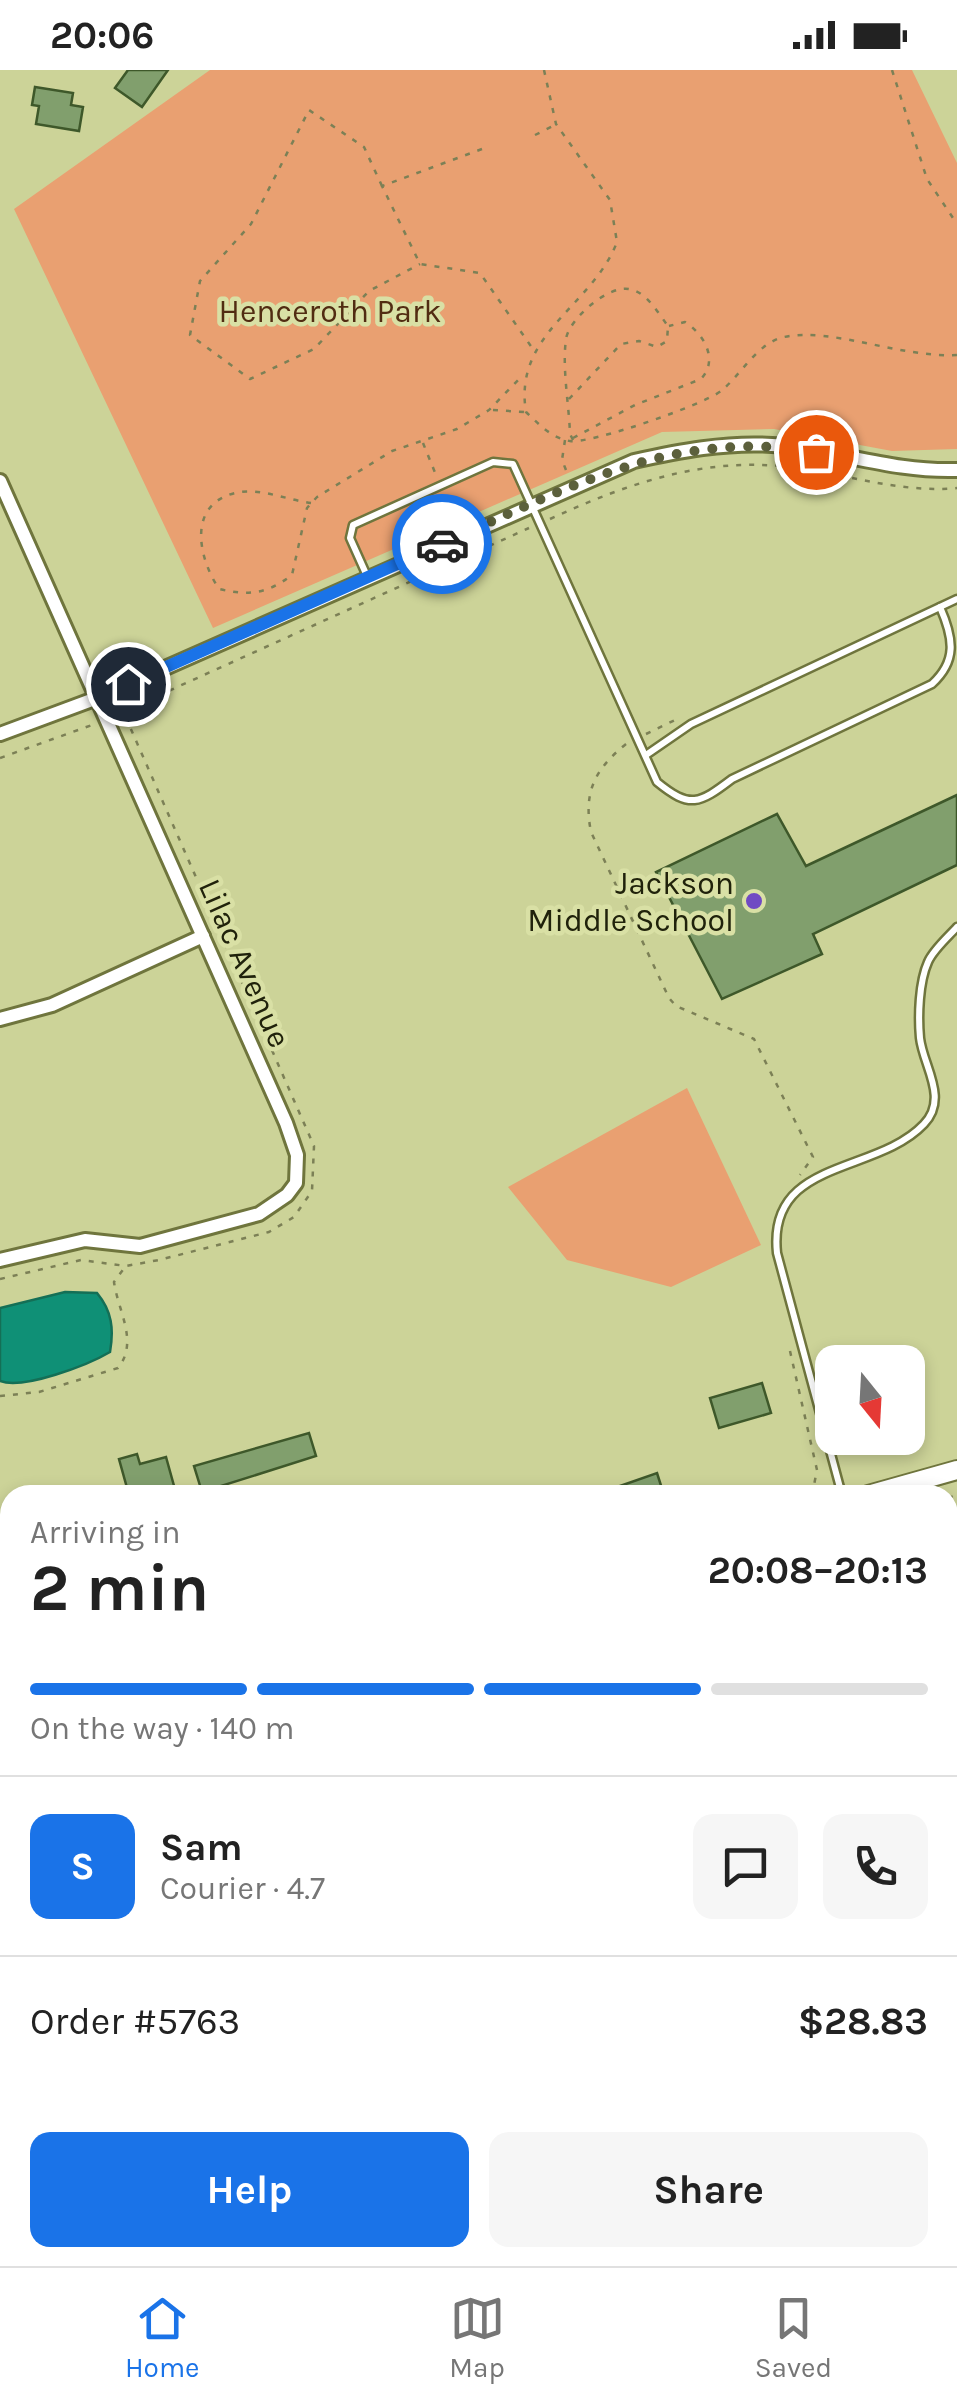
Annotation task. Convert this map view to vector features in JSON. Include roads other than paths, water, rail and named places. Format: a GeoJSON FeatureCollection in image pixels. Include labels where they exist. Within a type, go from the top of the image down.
{"type":"FeatureCollection","features":[{"type":"Feature","properties":{"kind":"street"},"geometry":{"type":"LineString","coordinates":[[0,734],[97,698],[634,461],[716,447],[773,445],[883,468],[957,470]]}},
{"type":"Feature","properties":{"kind":"street","name":"Lilac Avenue"},"geometry":{"type":"LineString","coordinates":[[0,481],[298,1155],[296,1183],[287,1196],[259,1214],[155,1242],[122,1246],[85,1240],[64,1242],[0,1260]]}},
{"type":"Feature","properties":{"kind":"street"},"geometry":{"type":"LineString","coordinates":[[0,1019],[52,1004],[204,936]]}},
{"type":"Feature","properties":{"kind":"street"},"geometry":{"type":"LineString","coordinates":[[904,1485],[957,1470]]}},
{"type":"Feature","properties":{"kind":"lane"},"geometry":{"type":"LineString","coordinates":[[367,578],[350,538],[354,525],[493,462],[513,464],[657,782],[678,800],[703,800],[732,779],[932,684],[948,672],[955,652],[940,607]]}},
{"type":"Feature","properties":{"kind":"lane"},"geometry":{"type":"LineString","coordinates":[[645,755],[690,724],[957,599]]}},
{"type":"Feature","properties":{"kind":"lane"},"geometry":{"type":"LineString","coordinates":[[839,1485],[777,1253],[776,1220],[797,1190],[894,1144],[922,1127],[933,1114],[934,1084],[920,1039],[920,1003],[928,961],[957,927]]}},
{"type":"Feature","properties":{"kind":"water"},"geometry":{"type":"Polygon","coordinates":[[[65,1292],[97,1293],[111,1321],[110,1352],[39,1379],[0,1381],[0,1308],[65,1292]]]}},
{"type":"Feature","properties":{"kind":"place","name":"Jackson Middle School"},"geometry":{"type":"Point","coordinates":[754,901]}},
{"type":"Feature","properties":{"kind":"park label","name":"Henceroth Park"},"geometry":{"type":"Point","coordinates":[330,311]}}]}
